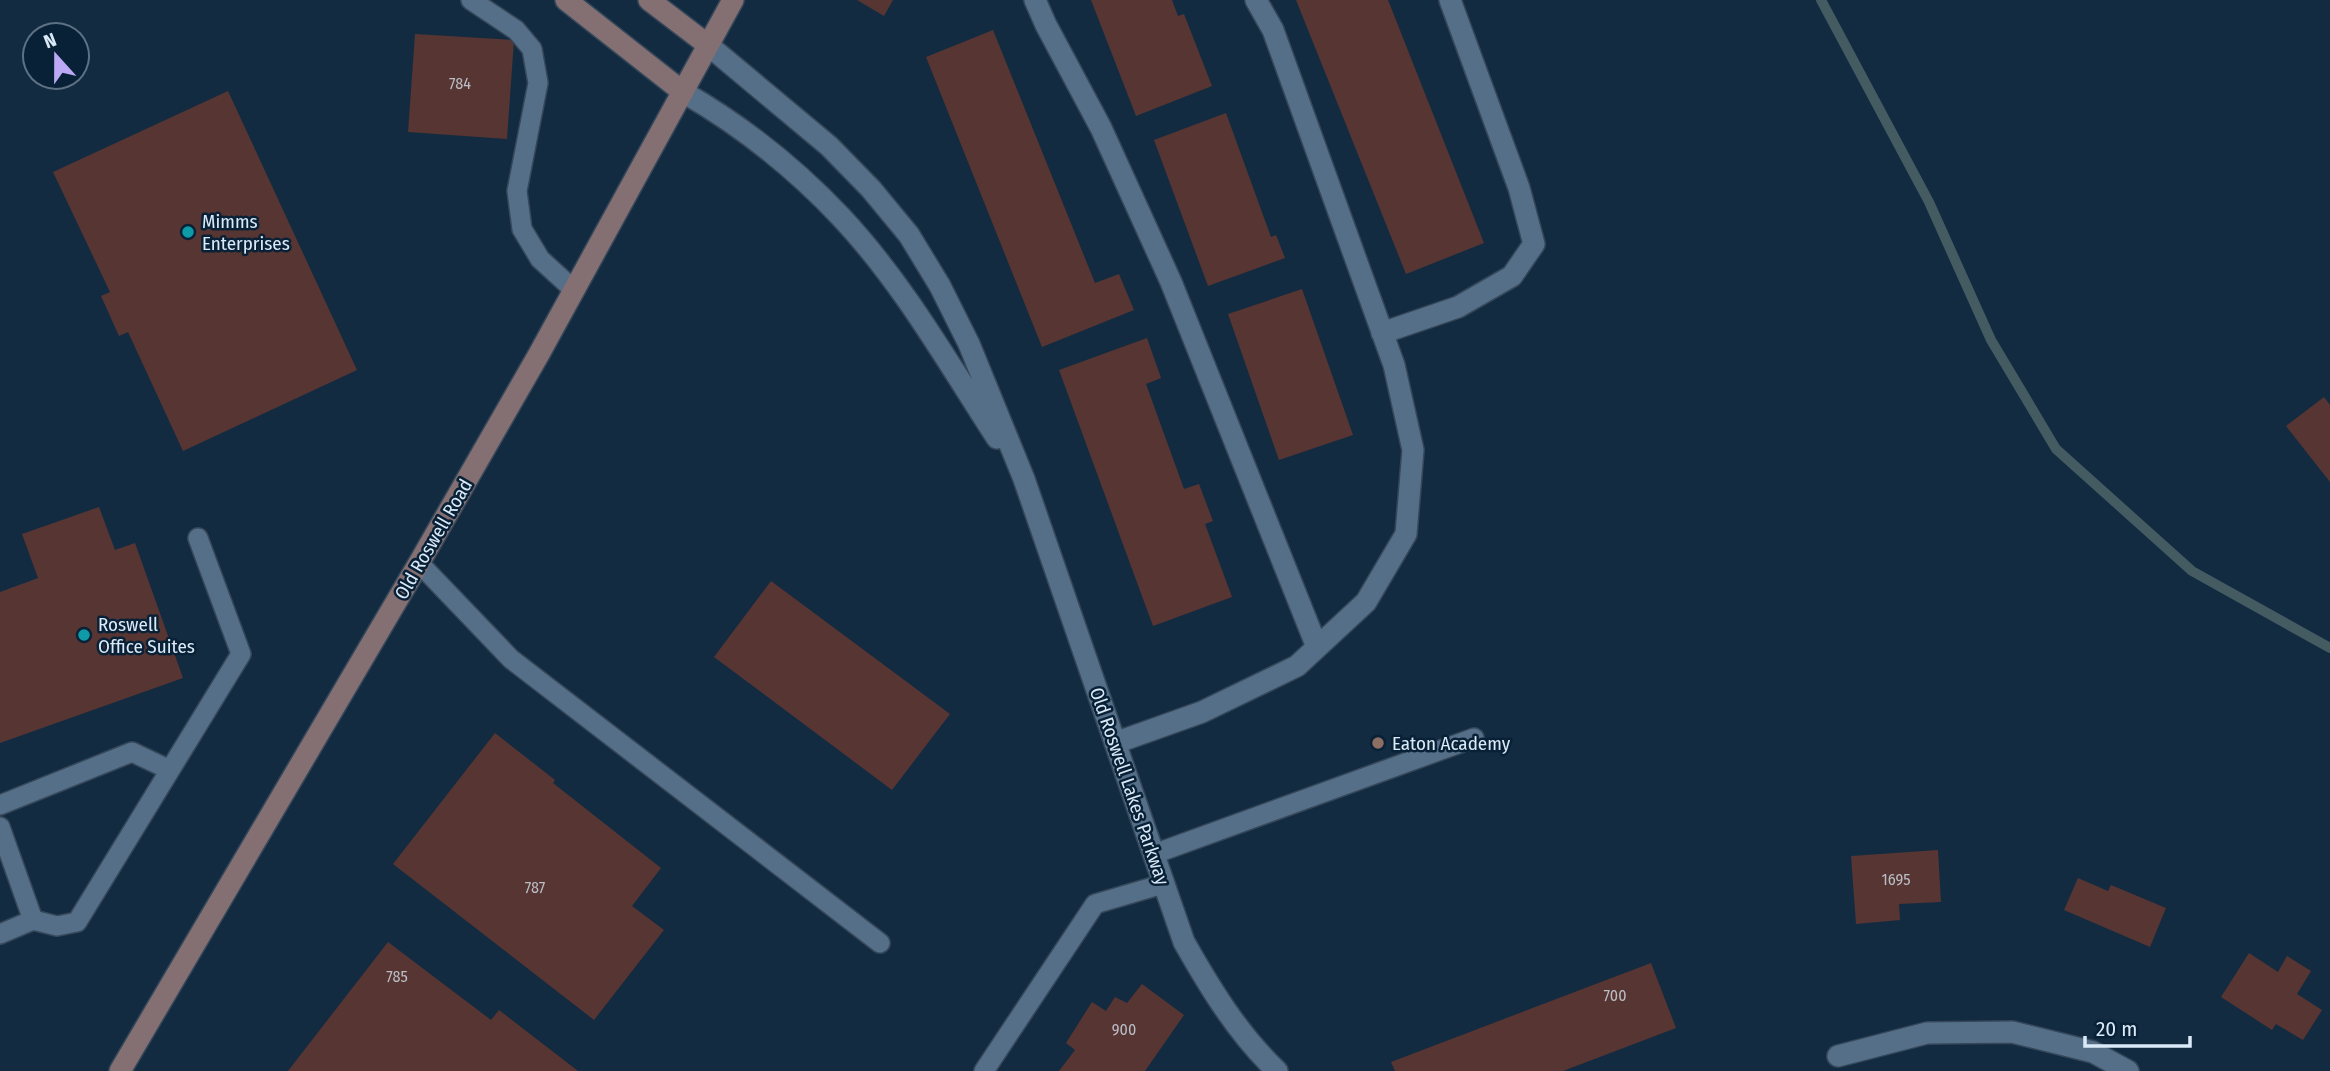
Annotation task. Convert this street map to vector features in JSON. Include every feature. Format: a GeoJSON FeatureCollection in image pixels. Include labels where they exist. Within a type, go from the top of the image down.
{"type":"FeatureCollection","features":[{"type":"Feature","properties":{"kind":"street"},"geometry":{"type":"LineString","coordinates":[[566,0],[683,92]]}},
{"type":"Feature","properties":{"kind":"street"},"geometry":{"type":"LineString","coordinates":[[649,0],[708,45]]}},
{"type":"Feature","properties":{"kind":"street","name":"Old Roswell Road"},"geometry":{"type":"LineString","coordinates":[[120,1071],[419,563],[574,290],[733,0]]}},
{"type":"Feature","properties":{"kind":"street"},"geometry":{"type":"LineString","coordinates":[[1035,0],[1101,128],[1171,282],[1317,647]]}},
{"type":"Feature","properties":{"kind":"street"},"geometry":{"type":"LineString","coordinates":[[1115,743],[1214,706],[1297,666],[1366,602],[1406,534],[1413,450],[1394,365],[1273,30],[1256,0]]}},
{"type":"Feature","properties":{"kind":"street"},"geometry":{"type":"LineString","coordinates":[[1382,332],[1458,307],[1502,282],[1512,276],[1534,244],[1519,188],[1450,0]]}},
{"type":"Feature","properties":{"kind":"street","name":"Old Roswell Lakes Parkway"},"geometry":{"type":"LineString","coordinates":[[708,45],[829,146],[871,188],[909,235],[940,286],[969,344],[1024,480],[1184,942],[1219,1003],[1264,1059],[1277,1071]]}},
{"type":"Feature","properties":{"kind":"street","name":"Old Roswell Lakes Parkway"},"geometry":{"type":"LineString","coordinates":[[683,92],[757,140],[841,217],[910,304],[1024,480]]}},
{"type":"Feature","properties":{"kind":"street"},"geometry":{"type":"LineString","coordinates":[[1838,1056],[1927,1033],[2012,1032],[2094,1052],[2128,1071]]}},
{"type":"Feature","properties":{"kind":"lane"},"geometry":{"type":"LineString","coordinates":[[471,0],[516,30],[533,49],[538,83],[517,191],[522,229],[540,259],[574,290]]}},
{"type":"Feature","properties":{"kind":"lane"},"geometry":{"type":"LineString","coordinates":[[0,934],[33,920],[57,926],[77,922],[241,654],[198,538]]}},
{"type":"Feature","properties":{"kind":"lane"},"geometry":{"type":"LineString","coordinates":[[419,563],[511,659],[880,943]]}},
{"type":"Feature","properties":{"kind":"lane"},"geometry":{"type":"LineString","coordinates":[[1154,854],[1474,738]]}},
{"type":"Feature","properties":{"kind":"lane"},"geometry":{"type":"LineString","coordinates":[[0,805],[132,752],[170,770]]}},
{"type":"Feature","properties":{"kind":"lane"},"geometry":{"type":"LineString","coordinates":[[0,827],[33,920]]}},
{"type":"Feature","properties":{"kind":"lane"},"geometry":{"type":"LineString","coordinates":[[984,1071],[1095,904],[1163,884]]}},
{"type":"Feature","properties":{"kind":"building"},"geometry":{"type":"Polygon","coordinates":[[[857,0],[893,0],[884,16],[857,0]]]}},
{"type":"Feature","properties":{"kind":"building"},"geometry":{"type":"Polygon","coordinates":[[[1091,0],[1172,0],[1178,16],[1184,14],[1212,86],[1136,116],[1091,0]]]}},
{"type":"Feature","properties":{"kind":"building"},"geometry":{"type":"Polygon","coordinates":[[[1296,0],[1388,0],[1484,243],[1406,274],[1296,0]]]}},
{"type":"Feature","properties":{"kind":"building"},"geometry":{"type":"Polygon","coordinates":[[[993,30],[1095,283],[1119,274],[1134,310],[1042,347],[926,57],[993,30]]]}},
{"type":"Feature","properties":{"kind":"building"},"geometry":{"type":"Polygon","coordinates":[[[415,34],[514,40],[507,139],[408,132],[415,34]]]}},
{"type":"Feature","properties":{"kind":"building","name":"Mimms Enterprises"},"geometry":{"type":"Polygon","coordinates":[[[228,91],[357,370],[183,451],[128,332],[119,336],[101,296],[110,292],[53,172],[228,91]]]}},
{"type":"Feature","properties":{"kind":"building"},"geometry":{"type":"Polygon","coordinates":[[[1226,113],[1271,237],[1276,235],[1285,258],[1208,286],[1154,140],[1226,113]]]}},
{"type":"Feature","properties":{"kind":"building"},"geometry":{"type":"Polygon","coordinates":[[[1302,289],[1353,435],[1279,460],[1228,314],[1302,289]]]}},
{"type":"Feature","properties":{"kind":"building"},"geometry":{"type":"Polygon","coordinates":[[[1147,338],[1161,378],[1146,384],[1184,489],[1199,484],[1213,521],[1205,524],[1232,597],[1153,626],[1059,370],[1147,338]]]}},
{"type":"Feature","properties":{"kind":"building"},"geometry":{"type":"Polygon","coordinates":[[[2324,397],[2330,405],[2330,482],[2286,426],[2324,397]]]}},
{"type":"Feature","properties":{"kind":"building","name":"Roswell Office Suites"},"geometry":{"type":"Polygon","coordinates":[[[99,507],[115,550],[135,543],[183,678],[0,743],[0,592],[38,578],[22,534],[99,507]]]}},
{"type":"Feature","properties":{"kind":"building"},"geometry":{"type":"Polygon","coordinates":[[[771,581],[950,714],[892,790],[714,657],[771,581]]]}},
{"type":"Feature","properties":{"kind":"building"},"geometry":{"type":"Polygon","coordinates":[[[495,733],[555,780],[553,783],[661,868],[632,906],[664,930],[594,1020],[393,864],[495,733]]]}},
{"type":"Feature","properties":{"kind":"building"},"geometry":{"type":"Polygon","coordinates":[[[1938,850],[1941,902],[1899,904],[1900,920],[1856,924],[1851,856],[1938,850]]]}},
{"type":"Feature","properties":{"kind":"building"},"geometry":{"type":"Polygon","coordinates":[[[2078,878],[2108,891],[2111,885],[2166,908],[2150,947],[2064,910],[2078,878]]]}},
{"type":"Feature","properties":{"kind":"building"},"geometry":{"type":"Polygon","coordinates":[[[388,942],[491,1020],[499,1010],[578,1071],[288,1071],[388,942]]]}},
{"type":"Feature","properties":{"kind":"building"},"geometry":{"type":"Polygon","coordinates":[[[2249,953],[2278,972],[2287,956],[2311,971],[2297,994],[2322,1010],[2303,1040],[2276,1024],[2272,1030],[2221,997],[2249,953]]]}},
{"type":"Feature","properties":{"kind":"building"},"geometry":{"type":"Polygon","coordinates":[[[1651,963],[1676,1028],[1563,1071],[1395,1071],[1391,1062],[1651,963]]]}},
{"type":"Feature","properties":{"kind":"building"},"geometry":{"type":"Polygon","coordinates":[[[1142,984],[1184,1015],[1145,1071],[1059,1071],[1075,1050],[1066,1043],[1092,1002],[1106,1011],[1115,997],[1127,1003],[1142,984]]]}},
{"type":"Feature","properties":{"kind":"waterway"},"geometry":{"type":"LineString","coordinates":[[1821,0],[1929,202],[1991,340],[2056,449],[2192,571],[2330,648]]}},
{"type":"Feature","properties":{"kind":"place","name":"Mimms Enterprises"},"geometry":{"type":"Point","coordinates":[188,232]}},
{"type":"Feature","properties":{"kind":"place","name":"Roswell Office Suites"},"geometry":{"type":"Point","coordinates":[84,635]}},
{"type":"Feature","properties":{"kind":"place","name":"Eaton Academy"},"geometry":{"type":"Point","coordinates":[1378,743]}}]}
